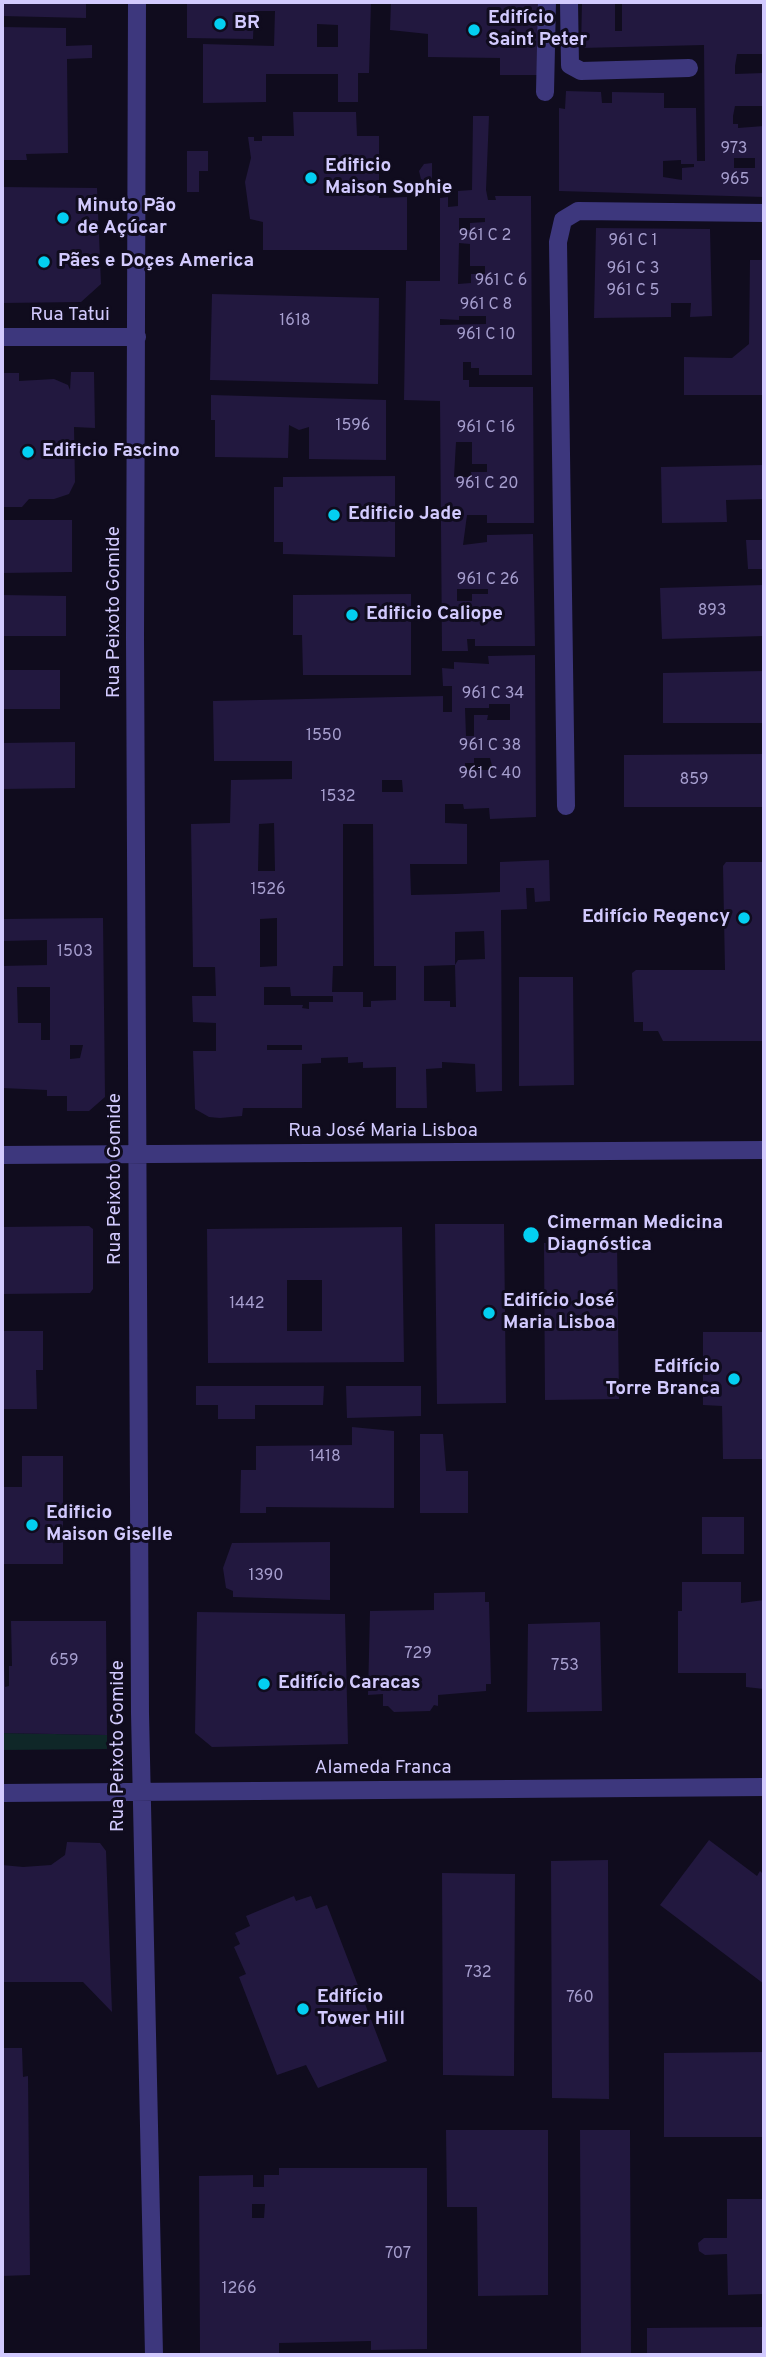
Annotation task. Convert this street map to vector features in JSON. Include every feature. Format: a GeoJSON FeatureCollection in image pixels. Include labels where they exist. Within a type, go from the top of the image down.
{"type":"FeatureCollection","features":[{"type":"Feature","properties":{"kind":"street","name":"Rua Peixoto Gomide"},"geometry":{"type":"LineString","coordinates":[[137,2],[137,1154],[141,1792],[154,2355]]}},
{"type":"Feature","properties":{"kind":"street"},"geometry":{"type":"LineString","coordinates":[[545,92],[547,2]]}},
{"type":"Feature","properties":{"kind":"street"},"geometry":{"type":"LineString","coordinates":[[569,2],[570,65],[581,71],[689,68]]}},
{"type":"Feature","properties":{"kind":"street"},"geometry":{"type":"LineString","coordinates":[[566,806],[558,242],[563,220],[578,211],[764,212]]}},
{"type":"Feature","properties":{"kind":"street","name":"Rua Tatui"},"geometry":{"type":"LineString","coordinates":[[2,337],[137,337]]}},
{"type":"Feature","properties":{"kind":"street","name":"Rua José Maria Lisboa"},"geometry":{"type":"LineString","coordinates":[[2,1155],[764,1150]]}},
{"type":"Feature","properties":{"kind":"street","name":"Alameda Franca"},"geometry":{"type":"LineString","coordinates":[[2,1793],[764,1787]]}},
{"type":"Feature","properties":{"kind":"green space"},"geometry":{"type":"Polygon","coordinates":[[[2,1733],[107,1735],[107,1749],[2,1750],[2,1733]]]}},
{"type":"Feature","properties":{"kind":"building"},"geometry":{"type":"Polygon","coordinates":[[[2,2],[86,2],[86,18],[2,16],[2,2]]]}},
{"type":"Feature","properties":{"kind":"building"},"geometry":{"type":"Polygon","coordinates":[[[187,2],[371,2],[369,73],[358,73],[358,102],[338,102],[338,74],[266,74],[266,102],[203,103],[203,44],[274,46],[275,11],[254,11],[253,39],[187,38],[187,2]],[[317,24],[317,47],[338,47],[338,25],[317,24]]]}},
{"type":"Feature","properties":{"kind":"building","name":"Edifício Saint Peter"},"geometry":{"type":"Polygon","coordinates":[[[391,2],[540,2],[538,75],[500,75],[500,58],[428,57],[428,34],[390,30],[391,2]]]}},
{"type":"Feature","properties":{"kind":"building"},"geometry":{"type":"Polygon","coordinates":[[[582,2],[615,2],[615,31],[622,31],[622,2],[764,2],[764,54],[737,54],[735,74],[764,73],[764,106],[735,106],[733,124],[738,124],[738,128],[764,126],[764,197],[559,191],[559,108],[565,109],[566,91],[601,92],[602,103],[612,103],[612,92],[664,93],[664,108],[696,108],[697,161],[705,161],[704,45],[581,48],[582,2]],[[734,158],[734,168],[755,168],[755,158],[734,158]],[[681,160],[663,161],[663,177],[682,180],[682,168],[694,167],[694,164],[681,164],[681,160]]]}},
{"type":"Feature","properties":{"kind":"building"},"geometry":{"type":"Polygon","coordinates":[[[2,27],[66,28],[66,46],[92,45],[92,58],[67,59],[68,153],[26,154],[27,160],[2,160],[2,27]]]}},
{"type":"Feature","properties":{"kind":"building"},"geometry":{"type":"Polygon","coordinates":[[[293,112],[356,112],[357,136],[379,136],[379,198],[407,197],[407,250],[263,250],[263,222],[250,219],[245,182],[251,158],[248,137],[254,137],[254,141],[262,141],[262,136],[294,136],[293,112]]]}},
{"type":"Feature","properties":{"kind":"building"},"geometry":{"type":"Polygon","coordinates":[[[473,116],[489,116],[486,190],[488,200],[496,200],[495,196],[531,196],[532,375],[479,375],[479,368],[471,368],[471,362],[463,362],[463,380],[469,380],[469,387],[533,387],[534,523],[487,523],[487,515],[467,515],[463,545],[487,542],[487,535],[533,534],[535,646],[475,646],[475,639],[467,639],[468,651],[442,651],[440,401],[404,400],[406,281],[440,281],[440,198],[448,197],[448,207],[458,206],[458,191],[472,190],[473,116]],[[459,218],[459,230],[470,230],[470,223],[485,222],[485,218],[459,218]],[[459,243],[458,284],[471,283],[471,274],[485,274],[485,266],[470,266],[470,244],[459,243]],[[459,316],[459,320],[440,319],[440,325],[486,324],[486,316],[459,316]],[[456,442],[454,477],[472,477],[471,472],[487,472],[487,464],[472,464],[472,442],[456,442]],[[457,589],[457,601],[472,601],[472,594],[488,594],[488,589],[457,589]]]}},
{"type":"Feature","properties":{"kind":"building"},"geometry":{"type":"Polygon","coordinates":[[[187,151],[208,151],[208,171],[199,171],[199,192],[187,192],[187,151]]]}},
{"type":"Feature","properties":{"kind":"building"},"geometry":{"type":"Polygon","coordinates":[[[432,163],[432,183],[428,183],[421,179],[419,171],[424,164],[432,163]]]}},
{"type":"Feature","properties":{"kind":"building"},"geometry":{"type":"Polygon","coordinates":[[[2,187],[97,188],[101,284],[81,302],[2,303],[2,187]]]}},
{"type":"Feature","properties":{"kind":"building"},"geometry":{"type":"Polygon","coordinates":[[[596,228],[710,229],[712,316],[690,317],[691,303],[671,303],[671,317],[594,318],[596,228]]]}},
{"type":"Feature","properties":{"kind":"building"},"geometry":{"type":"Polygon","coordinates":[[[750,260],[764,260],[764,395],[684,395],[684,357],[732,358],[749,344],[750,260]]]}},
{"type":"Feature","properties":{"kind":"building"},"geometry":{"type":"Polygon","coordinates":[[[212,294],[379,298],[378,384],[210,380],[212,294]]]}},
{"type":"Feature","properties":{"kind":"building"},"geometry":{"type":"Polygon","coordinates":[[[71,372],[94,372],[95,428],[74,427],[75,482],[69,494],[54,499],[29,499],[22,507],[2,507],[2,373],[19,373],[19,381],[54,379],[68,385],[70,390],[71,372]]]}},
{"type":"Feature","properties":{"kind":"building"},"geometry":{"type":"Polygon","coordinates":[[[211,395],[386,400],[386,460],[309,459],[309,427],[299,430],[289,425],[288,458],[215,457],[215,420],[211,420],[211,395]]]}},
{"type":"Feature","properties":{"kind":"building"},"geometry":{"type":"Polygon","coordinates":[[[764,465],[764,499],[726,500],[727,522],[662,523],[661,467],[764,465]]]}},
{"type":"Feature","properties":{"kind":"building","name":"Edificio Jade"},"geometry":{"type":"Polygon","coordinates":[[[395,476],[395,557],[283,554],[283,542],[274,542],[274,487],[283,487],[283,477],[395,476]]]}},
{"type":"Feature","properties":{"kind":"building"},"geometry":{"type":"Polygon","coordinates":[[[2,520],[72,520],[72,572],[2,573],[2,520]]]}},
{"type":"Feature","properties":{"kind":"building"},"geometry":{"type":"Polygon","coordinates":[[[746,540],[764,540],[764,569],[748,569],[746,540]]]}},
{"type":"Feature","properties":{"kind":"building"},"geometry":{"type":"Polygon","coordinates":[[[764,585],[764,636],[662,639],[660,588],[764,585]]]}},
{"type":"Feature","properties":{"kind":"building","name":"Edificio Caliope"},"geometry":{"type":"Polygon","coordinates":[[[411,594],[411,675],[303,675],[302,635],[293,635],[293,595],[411,594]]]}},
{"type":"Feature","properties":{"kind":"building"},"geometry":{"type":"Polygon","coordinates":[[[2,595],[66,596],[66,636],[2,636],[2,595]]]}},
{"type":"Feature","properties":{"kind":"building"},"geometry":{"type":"Polygon","coordinates":[[[535,655],[536,817],[490,819],[489,808],[464,809],[463,804],[445,804],[445,823],[467,824],[467,864],[410,864],[411,895],[455,894],[500,892],[500,862],[549,860],[550,901],[535,902],[534,888],[526,888],[527,909],[501,910],[502,1091],[476,1092],[475,1064],[442,1062],[442,1068],[426,1069],[427,1108],[396,1108],[396,1067],[363,1068],[363,1062],[348,1063],[348,1057],[321,1058],[321,1063],[302,1064],[302,1108],[243,1108],[242,1116],[220,1118],[209,1117],[195,1109],[193,1051],[216,1051],[216,1023],[193,1022],[192,996],[216,996],[215,967],[193,967],[191,824],[230,823],[231,780],[292,779],[292,761],[214,761],[213,701],[443,696],[443,712],[452,712],[452,686],[443,686],[442,668],[454,669],[454,662],[489,664],[488,656],[535,655]],[[489,704],[489,708],[465,708],[466,736],[474,736],[474,715],[488,715],[487,720],[510,720],[510,704],[489,704]],[[474,758],[474,763],[465,763],[465,770],[493,770],[490,758],[474,758]],[[382,780],[382,792],[403,792],[402,780],[382,780]],[[274,823],[259,824],[258,871],[275,871],[274,823]],[[343,824],[343,966],[333,966],[332,992],[363,992],[363,1007],[371,1007],[371,1001],[396,1000],[396,966],[374,966],[373,824],[343,824]],[[277,918],[260,919],[260,967],[277,966],[277,918]],[[484,931],[455,932],[455,965],[458,960],[485,959],[484,931]],[[455,965],[424,966],[424,1001],[450,1001],[450,1007],[456,1007],[455,965]],[[264,987],[264,1005],[303,1005],[302,1008],[309,1009],[309,1002],[333,1002],[333,996],[291,996],[290,987],[264,987]],[[267,1045],[267,1050],[302,1050],[302,1045],[267,1045]]]}},
{"type":"Feature","properties":{"kind":"building"},"geometry":{"type":"Polygon","coordinates":[[[2,670],[60,670],[60,709],[2,709],[2,670]]]}},
{"type":"Feature","properties":{"kind":"building"},"geometry":{"type":"Polygon","coordinates":[[[764,671],[764,723],[663,723],[663,673],[764,671]]]}},
{"type":"Feature","properties":{"kind":"building"},"geometry":{"type":"Polygon","coordinates":[[[75,742],[75,788],[2,789],[2,743],[75,742]]]}},
{"type":"Feature","properties":{"kind":"building"},"geometry":{"type":"Polygon","coordinates":[[[764,754],[764,807],[624,807],[624,755],[764,754]]]}},
{"type":"Feature","properties":{"kind":"building","name":"Edifício Regency"},"geometry":{"type":"Polygon","coordinates":[[[726,862],[764,862],[764,1041],[663,1041],[658,1031],[643,1031],[643,1022],[634,1022],[632,973],[636,970],[725,970],[723,866],[726,862]]]}},
{"type":"Feature","properties":{"kind":"building"},"geometry":{"type":"Polygon","coordinates":[[[103,918],[105,1097],[89,1111],[67,1111],[67,1096],[47,1096],[47,1090],[2,1088],[2,966],[47,965],[47,940],[2,941],[2,919],[103,918]],[[17,987],[18,1023],[41,1023],[41,1040],[50,1040],[50,987],[17,987]],[[70,1045],[70,1059],[80,1058],[83,1045],[70,1045]]]}},
{"type":"Feature","properties":{"kind":"building"},"geometry":{"type":"Polygon","coordinates":[[[519,977],[573,977],[574,1085],[519,1086],[519,977]]]}},
{"type":"Feature","properties":{"kind":"building","name":"Edifício José Maria Lisboa"},"geometry":{"type":"Polygon","coordinates":[[[435,1224],[504,1224],[506,1403],[437,1404],[435,1224]]]}},
{"type":"Feature","properties":{"kind":"building"},"geometry":{"type":"Polygon","coordinates":[[[89,1226],[93,1229],[93,1289],[90,1293],[2,1294],[2,1227],[89,1226]]]}},
{"type":"Feature","properties":{"kind":"building"},"geometry":{"type":"Polygon","coordinates":[[[402,1227],[404,1362],[208,1363],[207,1229],[402,1227]],[[287,1280],[287,1331],[322,1331],[322,1280],[287,1280]]]}},
{"type":"Feature","properties":{"kind":"building"},"geometry":{"type":"Polygon","coordinates":[[[617,1242],[619,1399],[545,1400],[544,1243],[617,1242]]]}},
{"type":"Feature","properties":{"kind":"building"},"geometry":{"type":"Polygon","coordinates":[[[2,1331],[43,1331],[43,1370],[36,1370],[37,1409],[2,1409],[2,1331]]]}},
{"type":"Feature","properties":{"kind":"building","name":"Edifício Torre Branca"},"geometry":{"type":"Polygon","coordinates":[[[703,1332],[764,1332],[764,1459],[723,1459],[722,1406],[703,1405],[703,1332]]]}},
{"type":"Feature","properties":{"kind":"building"},"geometry":{"type":"Polygon","coordinates":[[[196,1386],[324,1386],[323,1405],[255,1405],[255,1419],[218,1419],[218,1405],[196,1405],[196,1386]]]}},
{"type":"Feature","properties":{"kind":"building"},"geometry":{"type":"Polygon","coordinates":[[[346,1386],[421,1386],[421,1416],[347,1418],[346,1386]]]}},
{"type":"Feature","properties":{"kind":"building"},"geometry":{"type":"Polygon","coordinates":[[[352,1427],[394,1431],[394,1508],[266,1507],[266,1513],[240,1513],[241,1470],[256,1470],[256,1446],[352,1445],[352,1427]]]}},
{"type":"Feature","properties":{"kind":"building"},"geometry":{"type":"Polygon","coordinates":[[[420,1434],[443,1434],[446,1471],[468,1471],[468,1513],[420,1513],[420,1434]]]}},
{"type":"Feature","properties":{"kind":"building","name":"Edificio Maison Giselle"},"geometry":{"type":"Polygon","coordinates":[[[22,1456],[63,1456],[63,1564],[2,1564],[2,1487],[22,1487],[22,1456]]]}},
{"type":"Feature","properties":{"kind":"building"},"geometry":{"type":"Polygon","coordinates":[[[702,1517],[744,1517],[744,1554],[702,1554],[702,1517]]]}},
{"type":"Feature","properties":{"kind":"building"},"geometry":{"type":"Polygon","coordinates":[[[330,1542],[330,1600],[233,1597],[233,1591],[226,1588],[223,1568],[232,1543],[330,1542]]]}},
{"type":"Feature","properties":{"kind":"building"},"geometry":{"type":"Polygon","coordinates":[[[682,1582],[741,1582],[741,1603],[764,1600],[764,1689],[746,1687],[746,1673],[678,1673],[678,1611],[682,1611],[682,1582]]]}},
{"type":"Feature","properties":{"kind":"building"},"geometry":{"type":"Polygon","coordinates":[[[485,1592],[485,1602],[489,1602],[491,1684],[486,1684],[486,1691],[438,1695],[438,1706],[434,1705],[430,1711],[394,1712],[388,1706],[383,1706],[383,1694],[368,1695],[370,1611],[434,1610],[434,1593],[485,1592]]]}},
{"type":"Feature","properties":{"kind":"building"},"geometry":{"type":"Polygon","coordinates":[[[197,1612],[345,1614],[348,1744],[212,1747],[195,1733],[197,1612]]]}},
{"type":"Feature","properties":{"kind":"building"},"geometry":{"type":"Polygon","coordinates":[[[11,1621],[106,1621],[107,1735],[2,1733],[2,1663],[5,1687],[9,1686],[9,1666],[12,1666],[11,1621]]]}},
{"type":"Feature","properties":{"kind":"building"},"geometry":{"type":"Polygon","coordinates":[[[600,1622],[602,1711],[527,1712],[528,1624],[600,1622]]]}},
{"type":"Feature","properties":{"kind":"building"},"geometry":{"type":"Polygon","coordinates":[[[709,1840],[757,1876],[760,1871],[764,1875],[764,1984],[660,1905],[709,1840]]]}},
{"type":"Feature","properties":{"kind":"building"},"geometry":{"type":"Polygon","coordinates":[[[67,1842],[100,1843],[106,1851],[112,2012],[83,1982],[2,1982],[2,1865],[51,1865],[65,1855],[67,1842]]]}},
{"type":"Feature","properties":{"kind":"building"},"geometry":{"type":"Polygon","coordinates":[[[608,1860],[609,2099],[552,2098],[551,1861],[608,1860]]]}},
{"type":"Feature","properties":{"kind":"building"},"geometry":{"type":"Polygon","coordinates":[[[442,1873],[515,1874],[514,2076],[443,2075],[442,1873]]]}},
{"type":"Feature","properties":{"kind":"building"},"geometry":{"type":"Polygon","coordinates":[[[294,1896],[296,1901],[311,1896],[316,1909],[327,1905],[387,2061],[318,2088],[306,2065],[277,2075],[239,1977],[246,1974],[234,1947],[240,1944],[235,1933],[250,1926],[246,1916],[294,1896]]]}},
{"type":"Feature","properties":{"kind":"building"},"geometry":{"type":"Polygon","coordinates":[[[2,2048],[22,2048],[23,2077],[28,2076],[30,2275],[2,2276],[2,2048]]]}},
{"type":"Feature","properties":{"kind":"building"},"geometry":{"type":"Polygon","coordinates":[[[764,2052],[764,2137],[664,2137],[664,2053],[764,2052]]]}},
{"type":"Feature","properties":{"kind":"building"},"geometry":{"type":"Polygon","coordinates":[[[446,2130],[548,2130],[548,2295],[478,2296],[477,2207],[447,2207],[446,2130]]]}},
{"type":"Feature","properties":{"kind":"building"},"geometry":{"type":"Polygon","coordinates":[[[580,2130],[630,2130],[631,2355],[581,2355],[580,2130]]]}},
{"type":"Feature","properties":{"kind":"building"},"geometry":{"type":"Polygon","coordinates":[[[279,2168],[427,2168],[427,2349],[371,2350],[371,2341],[279,2343],[279,2355],[200,2355],[199,2176],[253,2175],[253,2187],[264,2187],[264,2175],[279,2175],[279,2168]],[[252,2204],[252,2218],[264,2218],[265,2204],[252,2204]]]}},
{"type":"Feature","properties":{"kind":"building"},"geometry":{"type":"Polygon","coordinates":[[[727,2199],[764,2199],[764,2294],[728,2295],[727,2254],[705,2255],[699,2251],[698,2243],[704,2238],[727,2238],[727,2199]]]}},
{"type":"Feature","properties":{"kind":"building"},"geometry":{"type":"Polygon","coordinates":[[[764,2327],[764,2355],[647,2355],[647,2328],[764,2327]]]}},
{"type":"Feature","properties":{"kind":"place","name":"BR"},"geometry":{"type":"Point","coordinates":[220,24]}},
{"type":"Feature","properties":{"kind":"place","name":"Edifício Saint Peter"},"geometry":{"type":"Point","coordinates":[474,30]}},
{"type":"Feature","properties":{"kind":"place","name":"Edificio Maison Sophie"},"geometry":{"type":"Point","coordinates":[311,178]}},
{"type":"Feature","properties":{"kind":"place","name":"Minuto Pão de Açúcar"},"geometry":{"type":"Point","coordinates":[63,218]}},
{"type":"Feature","properties":{"kind":"place","name":"Pães e Doçes America"},"geometry":{"type":"Point","coordinates":[44,262]}},
{"type":"Feature","properties":{"kind":"place","name":"Edificio Fascino"},"geometry":{"type":"Point","coordinates":[28,452]}},
{"type":"Feature","properties":{"kind":"place","name":"Edificio Jade"},"geometry":{"type":"Point","coordinates":[334,515]}},
{"type":"Feature","properties":{"kind":"place","name":"Edificio Caliope"},"geometry":{"type":"Point","coordinates":[352,615]}},
{"type":"Feature","properties":{"kind":"place","name":"Edifício Regency"},"geometry":{"type":"Point","coordinates":[744,918]}},
{"type":"Feature","properties":{"kind":"place","name":"Cimerman Medicina Diagnóstica"},"geometry":{"type":"Point","coordinates":[531,1235]}},
{"type":"Feature","properties":{"kind":"place","name":"Edifício José Maria Lisboa"},"geometry":{"type":"Point","coordinates":[489,1313]}},
{"type":"Feature","properties":{"kind":"place","name":"Edifício Torre Branca"},"geometry":{"type":"Point","coordinates":[734,1379]}},
{"type":"Feature","properties":{"kind":"place","name":"Edificio Maison Giselle"},"geometry":{"type":"Point","coordinates":[32,1525]}},
{"type":"Feature","properties":{"kind":"place","name":"Edifício Caracas"},"geometry":{"type":"Point","coordinates":[264,1684]}},
{"type":"Feature","properties":{"kind":"place","name":"Edifício Tower Hill"},"geometry":{"type":"Point","coordinates":[303,2009]}}]}
